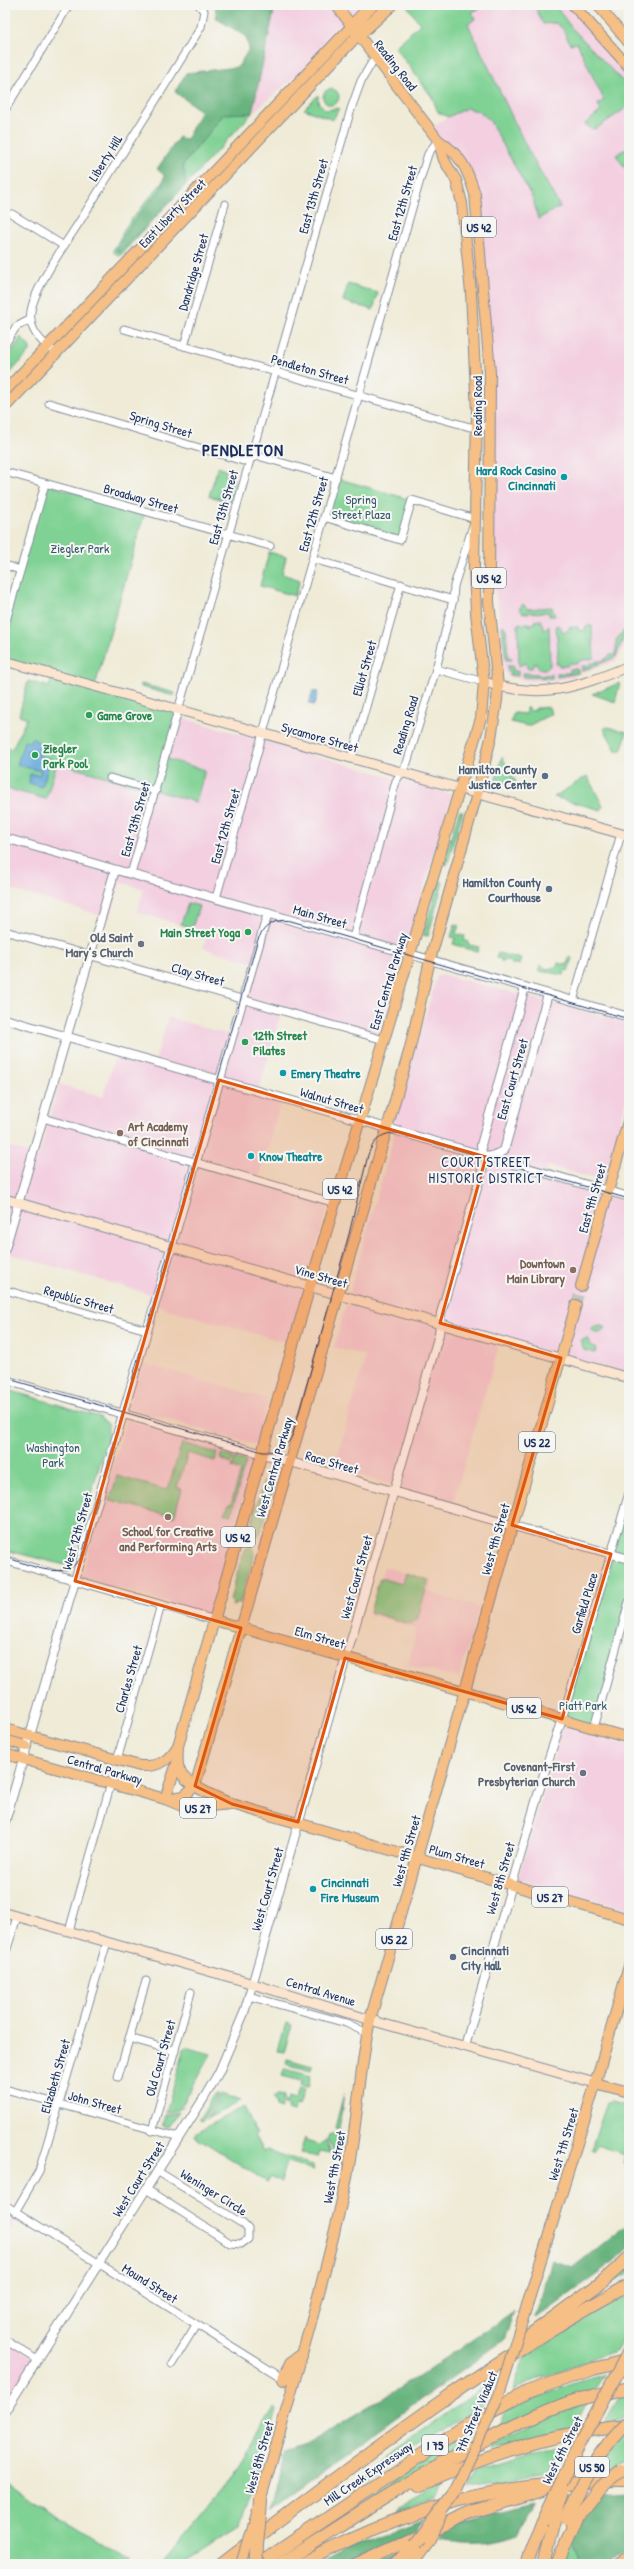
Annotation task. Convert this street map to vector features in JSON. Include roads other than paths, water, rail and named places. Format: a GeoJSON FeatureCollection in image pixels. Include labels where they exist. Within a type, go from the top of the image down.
{"type":"FeatureCollection","features":[{"type":"Feature","properties":{"kind":"highway"},"geometry":{"type":"LineString","coordinates":[[354,31],[372,5]]}},
{"type":"Feature","properties":{"kind":"highway"},"geometry":{"type":"LineString","coordinates":[[354,31],[391,5]]}},
{"type":"Feature","properties":{"kind":"highway"},"geometry":{"type":"LineString","coordinates":[[222,2564],[317,2492],[491,2368],[629,2258]]}},
{"type":"Feature","properties":{"kind":"highway"},"geometry":{"type":"LineString","coordinates":[[491,2368],[629,2285]]}},
{"type":"Feature","properties":{"kind":"highway","name":"West 6th Street"},"geometry":{"type":"LineString","coordinates":[[526,2564],[542,2523],[576,2451],[629,2351]]}},
{"type":"Feature","properties":{"kind":"highway"},"geometry":{"type":"LineString","coordinates":[[284,2379],[291,2363],[301,2356]]}},
{"type":"Feature","properties":{"kind":"highway","name":"Mill Creek Expressway"},"geometry":{"type":"LineString","coordinates":[[258,2564],[459,2430],[527,2392],[592,2369],[629,2360]]}},
{"type":"Feature","properties":{"kind":"highway","name":"US 50"},"geometry":{"type":"LineString","coordinates":[[597,2413],[629,2367]]}},
{"type":"Feature","properties":{"kind":"highway"},"geometry":{"type":"LineString","coordinates":[[280,2564],[441,2465],[532,2418],[588,2396],[629,2388]]}},
{"type":"Feature","properties":{"kind":"highway","name":"US 50"},"geometry":{"type":"LineString","coordinates":[[556,2564],[565,2520],[604,2447],[629,2421]]}},
{"type":"Feature","properties":{"kind":"highway"},"geometry":{"type":"LineString","coordinates":[[375,2506],[431,2480],[502,2453],[579,2432],[629,2426]]}},
{"type":"Feature","properties":{"kind":"highway"},"geometry":{"type":"LineString","coordinates":[[543,2564],[565,2520],[576,2451]]}},
{"type":"Feature","properties":{"kind":"highway"},"geometry":{"type":"LineString","coordinates":[[565,2520],[601,2487],[625,2468]]}},
{"type":"Feature","properties":{"kind":"highway"},"geometry":{"type":"LineString","coordinates":[[303,2564],[373,2528],[421,2510],[480,2495],[526,2486],[629,2481]]}},
{"type":"Feature","properties":{"kind":"highway"},"geometry":{"type":"LineString","coordinates":[[357,2564],[472,2512],[502,2501],[570,2484]]}},
{"type":"Feature","properties":{"kind":"highway"},"geometry":{"type":"LineString","coordinates":[[397,2564],[415,2544],[455,2491]]}},
{"type":"Feature","properties":{"kind":"highway"},"geometry":{"type":"LineString","coordinates":[[258,2564],[256,2547],[261,2518],[261,2498]]}},
{"type":"Feature","properties":{"kind":"highway"},"geometry":{"type":"LineString","coordinates":[[616,2564],[629,2556]]}},
{"type":"Feature","properties":{"kind":"main road","name":"Reading Road"},"geometry":{"type":"LineString","coordinates":[[336,5],[374,59],[438,140],[455,151],[465,168],[475,194],[487,328],[490,426],[489,602],[498,686]]}},
{"type":"Feature","properties":{"kind":"main road"},"geometry":{"type":"LineString","coordinates":[[573,5],[629,66]]}},
{"type":"Feature","properties":{"kind":"main road"},"geometry":{"type":"LineString","coordinates":[[598,5],[629,43]]}},
{"type":"Feature","properties":{"kind":"main road","name":"East Liberty Street"},"geometry":{"type":"LineString","coordinates":[[5,392],[354,31]]}},
{"type":"Feature","properties":{"kind":"main road","name":"East Liberty Street"},"geometry":{"type":"LineString","coordinates":[[5,407],[354,31]]}},
{"type":"Feature","properties":{"kind":"main road","name":"Reading Road"},"geometry":{"type":"LineString","coordinates":[[438,140],[444,160],[456,180],[462,203],[471,293],[477,426],[475,519],[476,613],[484,682]]}},
{"type":"Feature","properties":{"kind":"main road","name":"Sycamore Street"},"geometry":{"type":"LineString","coordinates":[[5,661],[625,835]]}},
{"type":"Feature","properties":{"kind":"main road"},"geometry":{"type":"LineString","coordinates":[[484,682],[528,691],[564,690],[629,666]]}},
{"type":"Feature","properties":{"kind":"main road","name":"East Central Parkway"},"geometry":{"type":"LineString","coordinates":[[310,1286],[481,718],[484,682]]}},
{"type":"Feature","properties":{"kind":"main road","name":"US 42"},"geometry":{"type":"LineString","coordinates":[[337,1294],[410,1048],[430,960],[477,794],[491,738],[498,686]]}},
{"type":"Feature","properties":{"kind":"main road","name":"East 9th Street"},"geometry":{"type":"LineString","coordinates":[[581,1286],[629,1118]]}},
{"type":"Feature","properties":{"kind":"main road","name":"Vine Street"},"geometry":{"type":"LineString","coordinates":[[5,1199],[629,1378]]}},
{"type":"Feature","properties":{"kind":"main road","name":"West Central Parkway"},"geometry":{"type":"LineString","coordinates":[[178,1746],[310,1286]]}},
{"type":"Feature","properties":{"kind":"main road","name":"West Central Parkway"},"geometry":{"type":"LineString","coordinates":[[196,1786],[337,1294]]}},
{"type":"Feature","properties":{"kind":"main road","name":"US 22"},"geometry":{"type":"LineString","coordinates":[[561,1358],[576,1305]]}},
{"type":"Feature","properties":{"kind":"main road","name":"West 9th Street"},"geometry":{"type":"LineString","coordinates":[[301,2356],[344,2190],[370,2020],[418,1858],[561,1358]]}},
{"type":"Feature","properties":{"kind":"main road","name":"Elm Street"},"geometry":{"type":"LineString","coordinates":[[214,1620],[629,1738]]}},
{"type":"Feature","properties":{"kind":"main road","name":"Central Parkway"},"geometry":{"type":"LineString","coordinates":[[5,1729],[140,1766],[158,1765],[171,1757],[178,1746]]}},
{"type":"Feature","properties":{"kind":"main road"},"geometry":{"type":"LineString","coordinates":[[5,1740],[26,1746]]}},
{"type":"Feature","properties":{"kind":"main road","name":"US 42"},"geometry":{"type":"LineString","coordinates":[[177,1763],[178,1746]]}},
{"type":"Feature","properties":{"kind":"main road","name":"Central Parkway"},"geometry":{"type":"LineString","coordinates":[[5,1754],[165,1799],[184,1796],[196,1786]]}},
{"type":"Feature","properties":{"kind":"main road"},"geometry":{"type":"LineString","coordinates":[[177,1763],[184,1778],[196,1786],[232,1804]]}},
{"type":"Feature","properties":{"kind":"main road"},"geometry":{"type":"LineString","coordinates":[[165,1799],[177,1763]]}},
{"type":"Feature","properties":{"kind":"main road","name":"US 27"},"geometry":{"type":"LineString","coordinates":[[165,1799],[187,1808],[232,1804]]}},
{"type":"Feature","properties":{"kind":"main road","name":"Plum Street"},"geometry":{"type":"LineString","coordinates":[[232,1804],[629,1919]]}},
{"type":"Feature","properties":{"kind":"main road","name":"Central Avenue"},"geometry":{"type":"LineString","coordinates":[[5,1913],[370,2020],[629,2092]]}},
{"type":"Feature","properties":{"kind":"main road","name":"West 7th Street"},"geometry":{"type":"LineString","coordinates":[[520,2328],[629,1966]]}},
{"type":"Feature","properties":{"kind":"main road","name":"7th Street Viaduct"},"geometry":{"type":"LineString","coordinates":[[411,2564],[429,2540],[455,2491],[498,2395],[520,2328]]}},
{"type":"Feature","properties":{"kind":"main road","name":"West 8th Street"},"geometry":{"type":"LineString","coordinates":[[241,2564],[301,2356]]}},
{"type":"Feature","properties":{"kind":"main road"},"geometry":{"type":"LineString","coordinates":[[416,2564],[429,2540]]}},
{"type":"Feature","properties":{"kind":"street"},"geometry":{"type":"LineString","coordinates":[[5,110],[69,5]]}},
{"type":"Feature","properties":{"kind":"street","name":"Liberty Hill"},"geometry":{"type":"LineString","coordinates":[[31,319],[31,310],[36,296],[64,246],[201,27],[204,11],[199,5]]}},
{"type":"Feature","properties":{"kind":"street","name":"East 13th Street"},"geometry":{"type":"LineString","coordinates":[[131,874],[353,102],[361,81],[374,59]]}},
{"type":"Feature","properties":{"kind":"street","name":"East 12th Street"},"geometry":{"type":"LineString","coordinates":[[216,898],[428,154],[438,140]]}},
{"type":"Feature","properties":{"kind":"street","name":"Dandridge Street"},"geometry":{"type":"LineString","coordinates":[[184,346],[225,204]]}},
{"type":"Feature","properties":{"kind":"street"},"geometry":{"type":"LineString","coordinates":[[12,214],[64,246]]}},
{"type":"Feature","properties":{"kind":"street"},"geometry":{"type":"LineString","coordinates":[[5,342],[16,327],[31,319],[34,331],[56,353]]}},
{"type":"Feature","properties":{"kind":"street","name":"Pendleton Street"},"geometry":{"type":"LineString","coordinates":[[124,329],[470,427],[490,426]]}},
{"type":"Feature","properties":{"kind":"street","name":"Spring Street"},"geometry":{"type":"LineString","coordinates":[[50,403],[243,461],[258,456],[336,478]]}},
{"type":"Feature","properties":{"kind":"street","name":"Broadway Street"},"geometry":{"type":"LineString","coordinates":[[5,472],[270,546]]}},
{"type":"Feature","properties":{"kind":"street"},"geometry":{"type":"LineString","coordinates":[[5,624],[45,484]]}},
{"type":"Feature","properties":{"kind":"street"},"geometry":{"type":"LineString","coordinates":[[324,517],[400,540],[412,500],[475,519]]}},
{"type":"Feature","properties":{"kind":"street","name":"Reading Road"},"geometry":{"type":"LineString","coordinates":[[353,938],[396,781],[407,763],[436,669],[453,600],[454,586],[475,519]]}},
{"type":"Feature","properties":{"kind":"street"},"geometry":{"type":"LineString","coordinates":[[313,559],[453,600]]}},
{"type":"Feature","properties":{"kind":"street"},"geometry":{"type":"LineString","coordinates":[[5,565],[20,570]]}},
{"type":"Feature","properties":{"kind":"street","name":"Elliot Street"},"geometry":{"type":"LineString","coordinates":[[351,759],[400,584]]}},
{"type":"Feature","properties":{"kind":"street"},"geometry":{"type":"LineString","coordinates":[[436,669],[484,682]]}},
{"type":"Feature","properties":{"kind":"street"},"geometry":{"type":"LineString","coordinates":[[110,778],[156,791]]}},
{"type":"Feature","properties":{"kind":"street"},"geometry":{"type":"LineString","coordinates":[[573,1001],[625,835]]}},
{"type":"Feature","properties":{"kind":"street","name":"Main Street"},"geometry":{"type":"LineString","coordinates":[[5,838],[629,1017]]}},
{"type":"Feature","properties":{"kind":"street","name":"East 13th Street"},"geometry":{"type":"LineString","coordinates":[[5,1249],[115,870]]}},
{"type":"Feature","properties":{"kind":"street"},"geometry":{"type":"LineString","coordinates":[[171,1247],[268,913]]}},
{"type":"Feature","properties":{"kind":"street","name":"Clay Street"},"geometry":{"type":"LineString","coordinates":[[5,931],[384,1040]]}},
{"type":"Feature","properties":{"kind":"street","name":"East Court Street"},"geometry":{"type":"LineString","coordinates":[[486,1157],[482,1153],[481,1144],[525,987]]}},
{"type":"Feature","properties":{"kind":"street","name":"East Court Street"},"geometry":{"type":"LineString","coordinates":[[486,1157],[494,1156],[504,1151],[548,994]]}},
{"type":"Feature","properties":{"kind":"street","name":"Walnut Street"},"geometry":{"type":"LineString","coordinates":[[5,1019],[629,1197]]}},
{"type":"Feature","properties":{"kind":"street"},"geometry":{"type":"LineString","coordinates":[[43,1118],[335,1203]]}},
{"type":"Feature","properties":{"kind":"street","name":"East Court Street"},"geometry":{"type":"LineString","coordinates":[[436,1322],[486,1157]]}},
{"type":"Feature","properties":{"kind":"street","name":"West 12th Street"},"geometry":{"type":"LineString","coordinates":[[5,1822],[171,1247]]}},
{"type":"Feature","properties":{"kind":"street","name":"Republic Street"},"geometry":{"type":"LineString","coordinates":[[5,1290],[147,1330]]}},
{"type":"Feature","properties":{"kind":"street","name":"West Court Street"},"geometry":{"type":"LineString","coordinates":[[5,2412],[100,2264],[219,2072],[233,2041],[253,1985],[298,1822],[439,1334],[436,1322]]}},
{"type":"Feature","properties":{"kind":"street","name":"Race Street"},"geometry":{"type":"LineString","coordinates":[[5,1380],[629,1559]]}},
{"type":"Feature","properties":{"kind":"street","name":"Garfield Place"},"geometry":{"type":"LineString","coordinates":[[562,1719],[629,1493]]}},
{"type":"Feature","properties":{"kind":"street","name":"Elm Street"},"geometry":{"type":"LineString","coordinates":[[5,1560],[214,1620]]}},
{"type":"Feature","properties":{"kind":"street"},"geometry":{"type":"LineString","coordinates":[[594,1728],[629,1602]]}},
{"type":"Feature","properties":{"kind":"street","name":"Charles Street"},"geometry":{"type":"LineString","coordinates":[[117,1760],[161,1604]]}},
{"type":"Feature","properties":{"kind":"street","name":"West 8th Street"},"geometry":{"type":"LineString","coordinates":[[465,2046],[548,1759],[562,1719]]}},
{"type":"Feature","properties":{"kind":"street"},"geometry":{"type":"LineString","coordinates":[[69,1931],[111,1783]]}},
{"type":"Feature","properties":{"kind":"street"},"geometry":{"type":"LineString","coordinates":[[5,1955],[17,1917]]}},
{"type":"Feature","properties":{"kind":"street","name":"Elizabeth Street"},"geometry":{"type":"LineString","coordinates":[[15,2212],[39,2172],[107,1942]]}},
{"type":"Feature","properties":{"kind":"street"},"geometry":{"type":"LineString","coordinates":[[118,2076],[146,1981]]}},
{"type":"Feature","properties":{"kind":"street","name":"Old Court Street"},"geometry":{"type":"LineString","coordinates":[[152,2131],[192,1992]]}},
{"type":"Feature","properties":{"kind":"street","name":"Central Avenue"},"geometry":{"type":"LineString","coordinates":[[249,1996],[346,2023],[367,2033]]}},
{"type":"Feature","properties":{"kind":"street"},"geometry":{"type":"LineString","coordinates":[[129,2038],[175,2051]]}},
{"type":"Feature","properties":{"kind":"street","name":"John Street"},"geometry":{"type":"LineString","coordinates":[[5,2089],[152,2131],[179,2137]]}},
{"type":"Feature","properties":{"kind":"street","name":"Weninger Circle"},"geometry":{"type":"LineString","coordinates":[[146,2189],[230,2243],[241,2244],[248,2238],[248,2229],[244,2224],[158,2171]]}},
{"type":"Feature","properties":{"kind":"street","name":"Mound Street"},"geometry":{"type":"LineString","coordinates":[[5,2205],[284,2379]]}},
{"type":"Feature","properties":{"kind":"street"},"geometry":{"type":"LineString","coordinates":[[172,2364],[196,2325]]}},
{"type":"Feature","properties":{"kind":"street"},"geometry":{"type":"LineString","coordinates":[[5,2340],[37,2360]]}},
{"type":"Feature","properties":{"kind":"water"},"geometry":{"type":"Polygon","coordinates":[[[313,691],[318,692],[314,705],[309,704],[313,691]]]}},
{"type":"Feature","properties":{"kind":"water"},"geometry":{"type":"Polygon","coordinates":[[[32,738],[44,746],[43,753],[26,751],[51,759],[42,787],[29,783],[30,774],[39,775],[41,771],[17,765],[24,741],[30,742],[32,738]]]}},
{"type":"Feature","properties":{"kind":"tunnel"},"geometry":{"type":"LineString","coordinates":[[576,1305],[581,1286]]}},
{"type":"Feature","properties":{"kind":"tram line"},"geometry":{"type":"LineString","coordinates":[[5,1557],[47,1570],[58,1571],[67,1569],[76,1564],[82,1555],[257,942],[259,936],[270,924],[285,920],[291,921],[629,1019]]}},
{"type":"Feature","properties":{"kind":"tram line"},"geometry":{"type":"LineString","coordinates":[[5,1378],[263,1452],[277,1450],[285,1446],[293,1434],[349,1234],[368,1155],[373,1144],[380,1137],[390,1133],[402,1134],[629,1199]]}},
{"type":"Feature","properties":{"kind":"place","name":"Hard Rock Casino Cincinnati"},"geometry":{"type":"Point","coordinates":[564,477]}},
{"type":"Feature","properties":{"kind":"place","name":"Game Grove"},"geometry":{"type":"Point","coordinates":[89,715]}},
{"type":"Feature","properties":{"kind":"place","name":"Ziegler Park Pool"},"geometry":{"type":"Point","coordinates":[35,755]}},
{"type":"Feature","properties":{"kind":"place","name":"Hamilton County Justice Center"},"geometry":{"type":"Point","coordinates":[545,776]}},
{"type":"Feature","properties":{"kind":"place","name":"Hamilton County Courthouse"},"geometry":{"type":"Point","coordinates":[549,889]}},
{"type":"Feature","properties":{"kind":"place","name":"Main Street Yoga"},"geometry":{"type":"Point","coordinates":[248,932]}},
{"type":"Feature","properties":{"kind":"place","name":"Old Saint Mary’s Church"},"geometry":{"type":"Point","coordinates":[141,944]}},
{"type":"Feature","properties":{"kind":"place","name":"12th Street Pilates"},"geometry":{"type":"Point","coordinates":[245,1042]}},
{"type":"Feature","properties":{"kind":"place","name":"Emery Theatre"},"geometry":{"type":"Point","coordinates":[283,1073]}},
{"type":"Feature","properties":{"kind":"place","name":"Art Academy of Cincinnati"},"geometry":{"type":"Point","coordinates":[120,1133]}},
{"type":"Feature","properties":{"kind":"place","name":"Know Theatre"},"geometry":{"type":"Point","coordinates":[251,1156]}},
{"type":"Feature","properties":{"kind":"place","name":"Downtown Main Library"},"geometry":{"type":"Point","coordinates":[573,1270]}},
{"type":"Feature","properties":{"kind":"place","name":"School for Creative and Performing Arts"},"geometry":{"type":"Point","coordinates":[168,1517]}},
{"type":"Feature","properties":{"kind":"place","name":"Covenant-First Presbyterian Church"},"geometry":{"type":"Point","coordinates":[583,1773]}},
{"type":"Feature","properties":{"kind":"place","name":"Cincinnati Fire Museum"},"geometry":{"type":"Point","coordinates":[313,1889]}},
{"type":"Feature","properties":{"kind":"place","name":"Cincinnati City Hall"},"geometry":{"type":"Point","coordinates":[453,1957]}},
{"type":"Feature","properties":{"kind":"district","name":"PENDLETON"},"geometry":{"type":"Point","coordinates":[243,449]}},
{"type":"Feature","properties":{"kind":"district","name":"COURT STREET HISTORIC DISTRICT"},"geometry":{"type":"Point","coordinates":[486,1170]}},
{"type":"Feature","properties":{"kind":"park label","name":"Spring Street Plaza"},"geometry":{"type":"Point","coordinates":[361,506]}},
{"type":"Feature","properties":{"kind":"park label","name":"Ziegler Park"},"geometry":{"type":"Point","coordinates":[80,548]}},
{"type":"Feature","properties":{"kind":"park label","name":"Washington Park"},"geometry":{"type":"Point","coordinates":[53,1454]}},
{"type":"Feature","properties":{"kind":"park label","name":"Piatt Park"},"geometry":{"type":"Point","coordinates":[583,1705]}}]}
